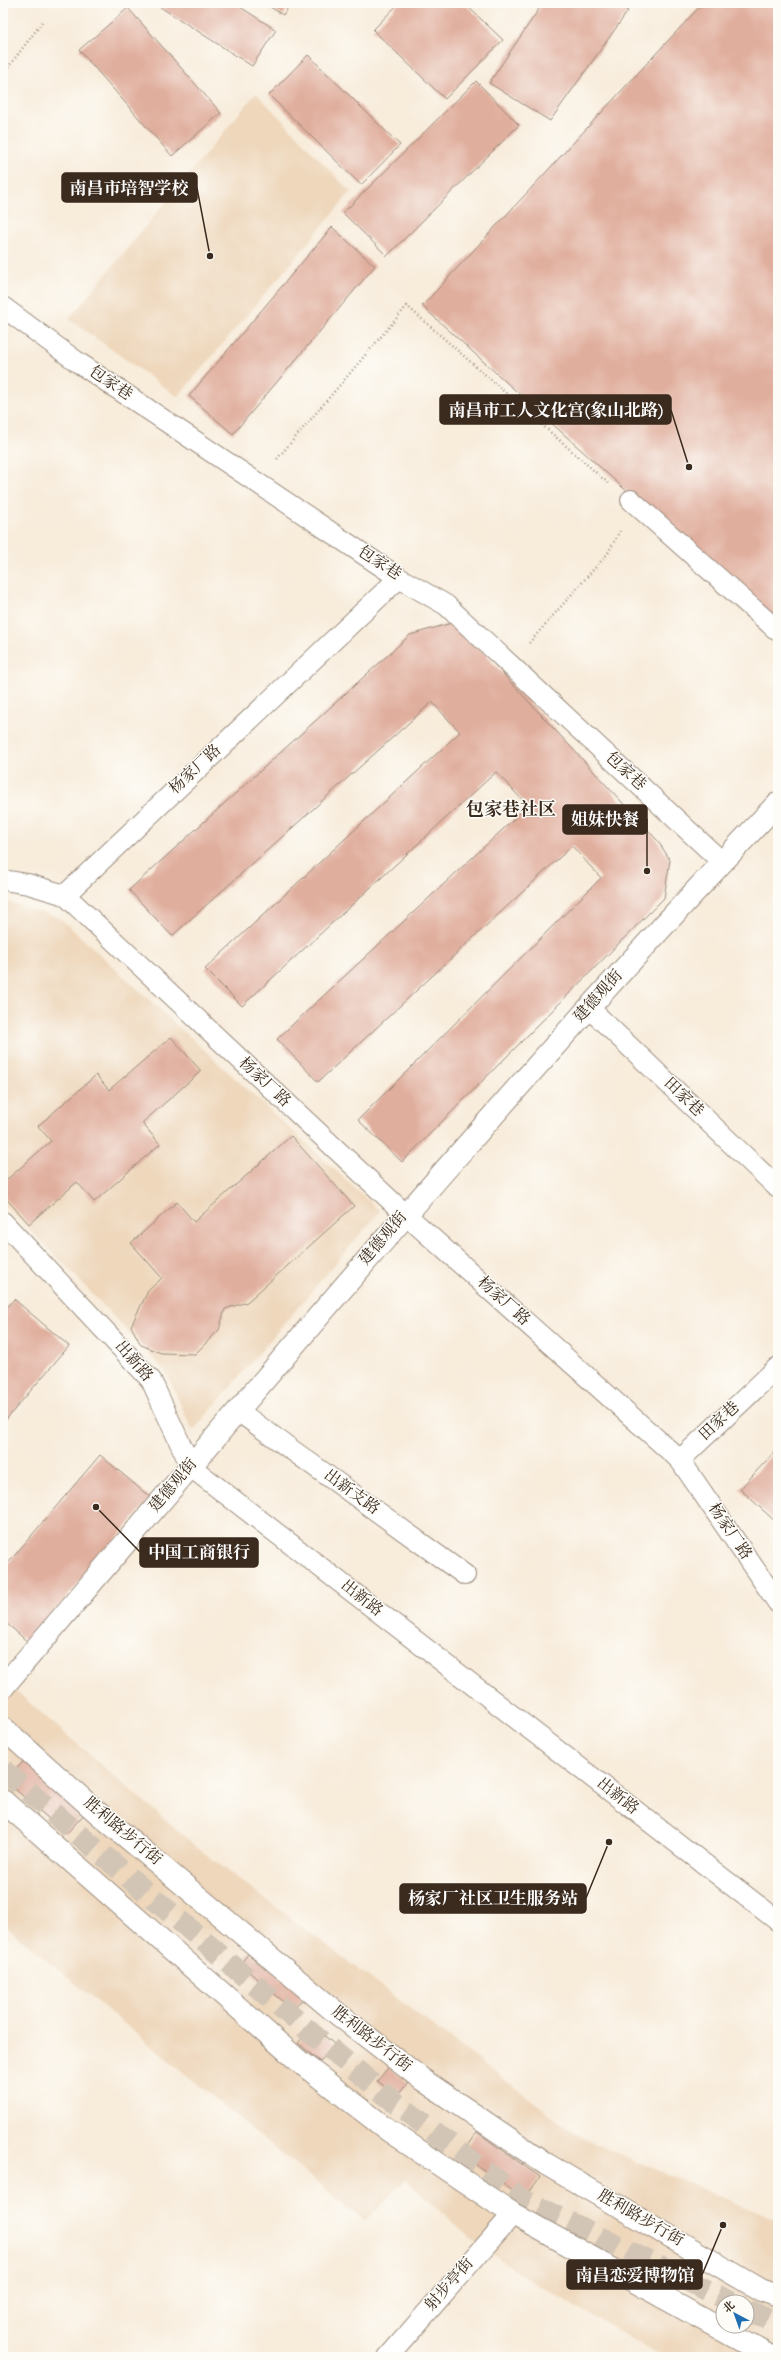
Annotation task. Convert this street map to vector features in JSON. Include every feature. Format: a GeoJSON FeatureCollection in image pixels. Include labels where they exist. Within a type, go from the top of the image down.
{"type":"FeatureCollection","features":[{"type":"Feature","properties":{"kind":"street","name":"建德观街"},"geometry":{"type":"LineString","coordinates":[[3,1687],[405,1214],[589,1008],[778,803]]}},
{"type":"Feature","properties":{"kind":"street","name":"胜利路步行街"},"geometry":{"type":"LineString","coordinates":[[3,1728],[147,1854],[339,2015],[423,2080],[546,2164],[761,2290],[778,2296]]}},
{"type":"Feature","properties":{"kind":"street"},"geometry":{"type":"LineString","coordinates":[[3,1801],[300,2062],[388,2130],[513,2214],[771,2357]]}},
{"type":"Feature","properties":{"kind":"lane","name":"包家巷"},"geometry":{"type":"LineString","coordinates":[[3,307],[76,361],[399,578],[446,605],[722,862]]}},
{"type":"Feature","properties":{"kind":"lane"},"geometry":{"type":"LineString","coordinates":[[631,500],[778,631]]}},
{"type":"Feature","properties":{"kind":"lane","name":"杨家厂路"},"geometry":{"type":"LineString","coordinates":[[399,578],[64,895],[405,1214],[680,1460],[778,1604]]}},
{"type":"Feature","properties":{"kind":"lane"},"geometry":{"type":"LineString","coordinates":[[3,880],[28,884],[64,895]]}},
{"type":"Feature","properties":{"kind":"lane","name":"田家巷"},"geometry":{"type":"LineString","coordinates":[[589,1008],[778,1188]]}},
{"type":"Feature","properties":{"kind":"lane","name":"出新路"},"geometry":{"type":"LineString","coordinates":[[3,1222],[151,1380],[190,1467],[778,1921]]}},
{"type":"Feature","properties":{"kind":"lane","name":"田家巷"},"geometry":{"type":"LineString","coordinates":[[680,1460],[778,1367]]}},
{"type":"Feature","properties":{"kind":"lane","name":"出新支路"},"geometry":{"type":"LineString","coordinates":[[238,1411],[465,1575]]}},
{"type":"Feature","properties":{"kind":"lane","name":"射步亭街"},"geometry":{"type":"LineString","coordinates":[[388,2357],[513,2214]]}},
{"type":"Feature","properties":{"kind":"path"},"geometry":{"type":"LineString","coordinates":[[3,74],[44,20]]}},
{"type":"Feature","properties":{"kind":"path"},"geometry":{"type":"LineString","coordinates":[[257,482],[407,306],[600,474],[612,489]]}},
{"type":"Feature","properties":{"kind":"path"},"geometry":{"type":"LineString","coordinates":[[510,665],[608,553],[622,525]]}},
{"type":"Feature","properties":{"kind":"shaded area"},"geometry":{"type":"Polygon","coordinates":[[[256,93],[351,192],[178,397],[69,319],[256,93]]]}},
{"type":"Feature","properties":{"kind":"shaded area"},"geometry":{"type":"Polygon","coordinates":[[[5,901],[60,918],[380,1211],[193,1431],[165,1371],[65,1265],[3,1203],[3,903],[5,901]]]}},
{"type":"Feature","properties":{"kind":"shaded area"},"geometry":{"type":"Polygon","coordinates":[[[3,1680],[199,1849],[582,2138],[778,2221],[778,2357],[662,2357],[521,2275],[461,2230],[406,2180],[365,2222],[3,1924],[3,1680]]]}},
{"type":"Feature","properties":{"kind":"building"},"geometry":{"type":"Polygon","coordinates":[[[154,3],[234,3],[276,30],[252,66],[154,3]]]}},
{"type":"Feature","properties":{"kind":"building"},"geometry":{"type":"Polygon","coordinates":[[[264,3],[291,3],[283,15],[264,3]]]}},
{"type":"Feature","properties":{"kind":"building"},"geometry":{"type":"Polygon","coordinates":[[[399,3],[464,3],[503,40],[445,99],[373,30],[399,3]]]}},
{"type":"Feature","properties":{"kind":"building"},"geometry":{"type":"Polygon","coordinates":[[[543,3],[615,3],[628,11],[550,121],[489,83],[543,3]]]}},
{"type":"Feature","properties":{"kind":"building"},"geometry":{"type":"Polygon","coordinates":[[[703,3],[772,3],[778,7],[778,628],[422,306],[703,3]]]}},
{"type":"Feature","properties":{"kind":"building"},"geometry":{"type":"Polygon","coordinates":[[[128,8],[221,113],[172,156],[79,50],[128,8]]]}},
{"type":"Feature","properties":{"kind":"building"},"geometry":{"type":"Polygon","coordinates":[[[308,55],[400,145],[361,185],[269,95],[308,55]]]}},
{"type":"Feature","properties":{"kind":"building"},"geometry":{"type":"Polygon","coordinates":[[[476,81],[519,125],[387,256],[343,213],[476,81]]]}},
{"type":"Feature","properties":{"kind":"building"},"geometry":{"type":"Polygon","coordinates":[[[332,227],[375,266],[233,434],[189,396],[332,227]]]}},
{"type":"Feature","properties":{"kind":"building"},"geometry":{"type":"Polygon","coordinates":[[[455,622],[658,841],[670,860],[664,898],[402,1162],[358,1120],[601,878],[572,846],[318,1082],[277,1039],[528,806],[496,772],[242,1006],[205,969],[460,732],[432,702],[172,936],[129,890],[410,635],[455,622]]]}},
{"type":"Feature","properties":{"kind":"building"},"geometry":{"type":"Polygon","coordinates":[[[171,1037],[201,1071],[142,1123],[160,1144],[94,1202],[77,1182],[29,1224],[3,1195],[3,1183],[51,1141],[38,1126],[96,1075],[109,1090],[171,1037]]]}},
{"type":"Feature","properties":{"kind":"building"},"geometry":{"type":"Polygon","coordinates":[[[291,1136],[354,1206],[247,1302],[225,1309],[219,1330],[195,1354],[161,1353],[141,1345],[131,1326],[148,1291],[162,1278],[131,1243],[177,1202],[194,1222],[291,1136]]]}},
{"type":"Feature","properties":{"kind":"building"},"geometry":{"type":"Polygon","coordinates":[[[14,1299],[69,1346],[3,1423],[3,1312],[14,1299]]]}},
{"type":"Feature","properties":{"kind":"building"},"geometry":{"type":"Polygon","coordinates":[[[778,1448],[778,1524],[740,1489],[778,1448]]]}},
{"type":"Feature","properties":{"kind":"building"},"geometry":{"type":"Polygon","coordinates":[[[100,1455],[151,1498],[28,1642],[5,1622],[3,1624],[3,1569],[100,1455]]]}},
{"type":"Feature","properties":{"kind":"building"},"geometry":{"type":"Polygon","coordinates":[[[27,1757],[87,1811],[66,1834],[6,1781],[27,1757]]]}},
{"type":"Feature","properties":{"kind":"building"},"geometry":{"type":"Polygon","coordinates":[[[250,1952],[304,1997],[293,2010],[240,1964],[250,1952]]]}},
{"type":"Feature","properties":{"kind":"building"},"geometry":{"type":"Polygon","coordinates":[[[313,2026],[334,2044],[320,2062],[298,2043],[313,2026]]]}},
{"type":"Feature","properties":{"kind":"building"},"geometry":{"type":"Polygon","coordinates":[[[389,2067],[408,2083],[396,2097],[377,2081],[389,2067]]]}},
{"type":"Feature","properties":{"kind":"building"},"geometry":{"type":"Polygon","coordinates":[[[477,2132],[540,2177],[524,2199],[461,2154],[477,2132]]]}},
{"type":"Feature","properties":{"kind":"tunnel"},"geometry":{"type":"LineString","coordinates":[[3,1770],[323,2043],[386,2095],[520,2198],[715,2294]]}},
{"type":"Feature","properties":{"kind":"tunnel"},"geometry":{"type":"LineString","coordinates":[[755,2314],[778,2324]]}},
{"type":"Feature","properties":{"kind":"place","name":"南昌市培智学校"},"geometry":{"type":"Point","coordinates":[210,256]}},
{"type":"Feature","properties":{"kind":"place","name":"南昌市工人文化宫(象山北路)"},"geometry":{"type":"Point","coordinates":[689,467]}},
{"type":"Feature","properties":{"kind":"place","name":"姐妹快餐"},"geometry":{"type":"Point","coordinates":[647,871]}},
{"type":"Feature","properties":{"kind":"place","name":"中国工商银行"},"geometry":{"type":"Point","coordinates":[96,1507]}},
{"type":"Feature","properties":{"kind":"place","name":"杨家厂社区卫生服务站"},"geometry":{"type":"Point","coordinates":[609,1842]}},
{"type":"Feature","properties":{"kind":"place","name":"南昌恋爱博物馆"},"geometry":{"type":"Point","coordinates":[723,2225]}},
{"type":"Feature","properties":{"kind":"district","name":"包家巷社区"},"geometry":{"type":"Point","coordinates":[511,811]}}]}
